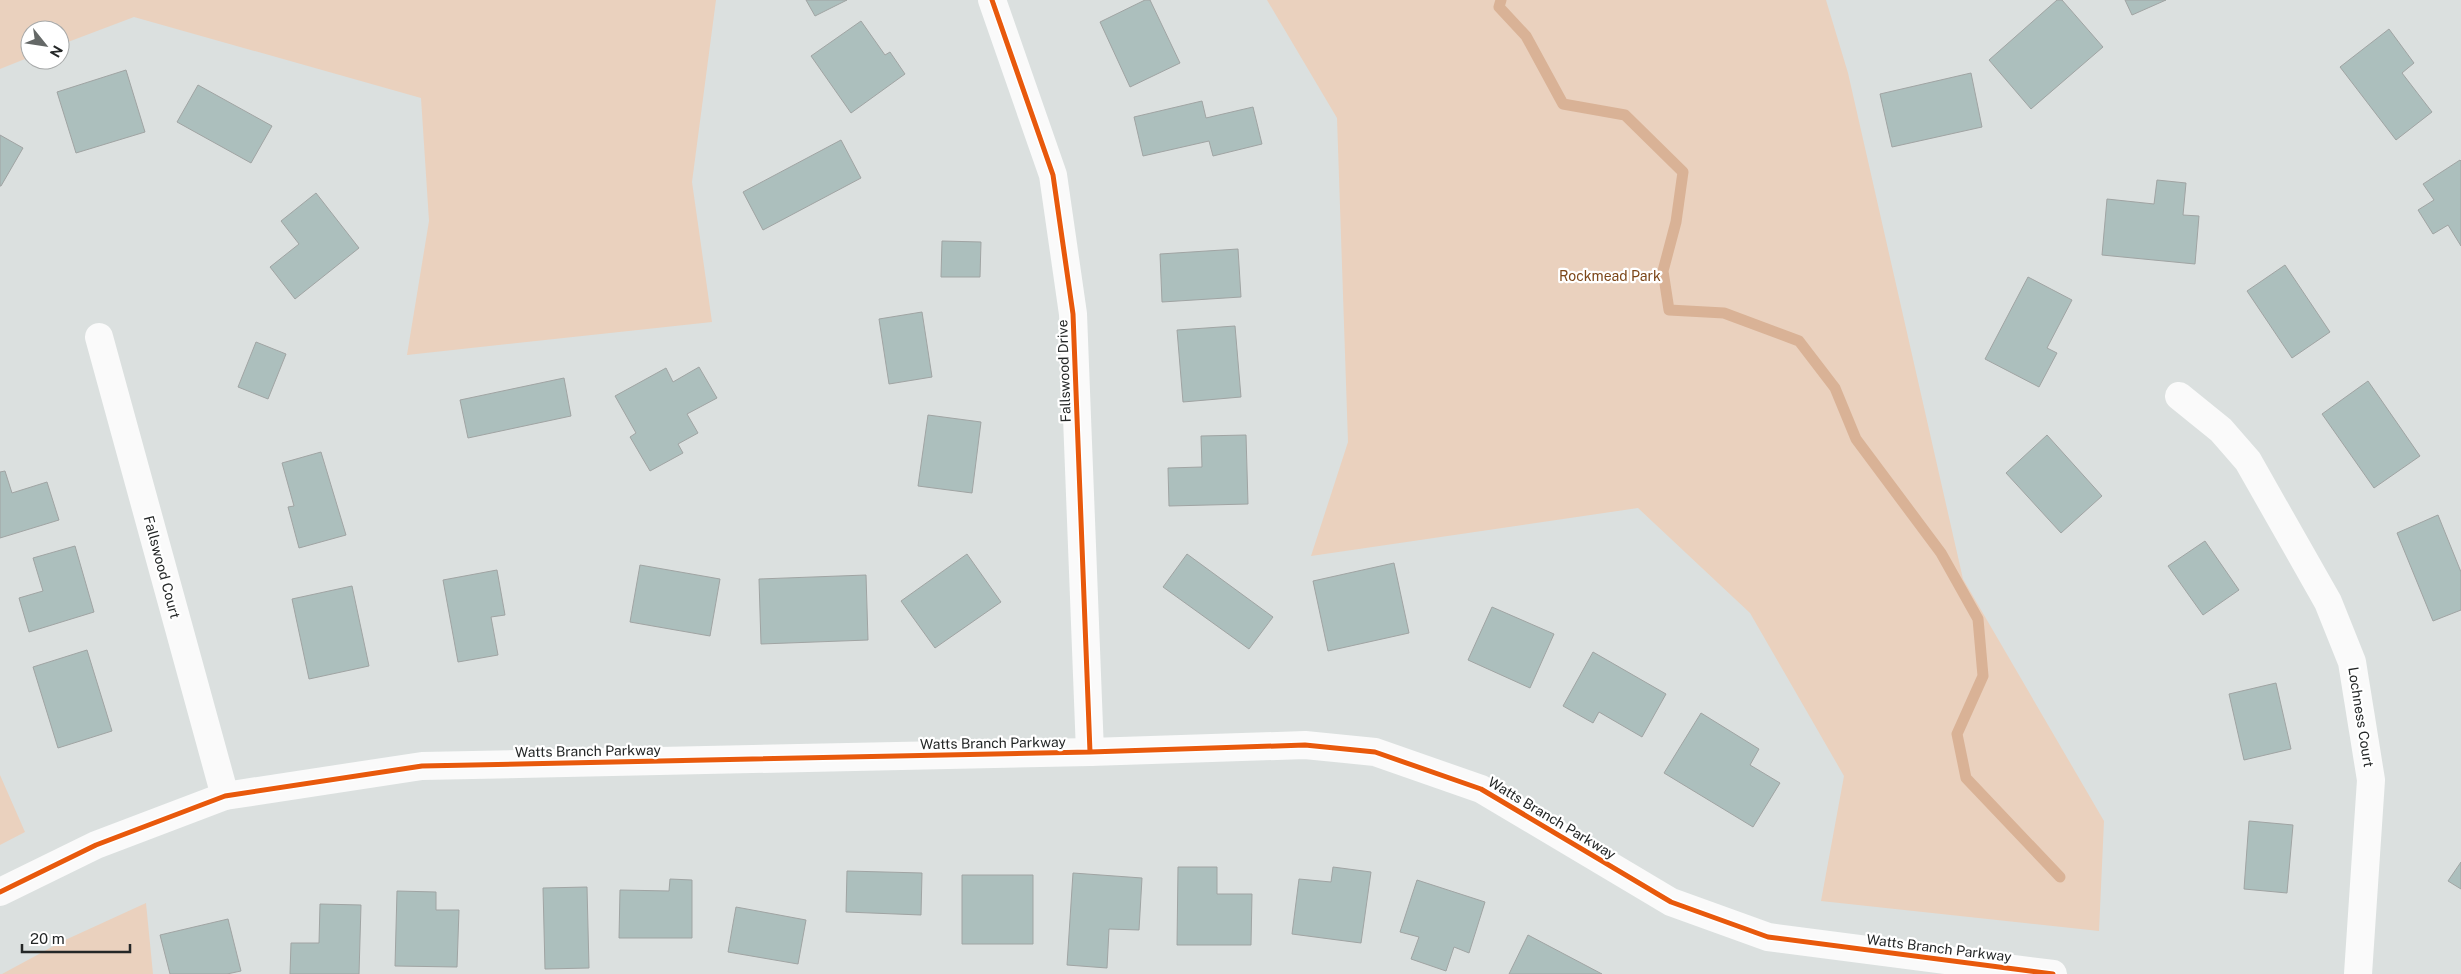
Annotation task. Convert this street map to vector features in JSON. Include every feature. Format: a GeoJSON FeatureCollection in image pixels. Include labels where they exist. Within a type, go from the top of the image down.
{"type":"FeatureCollection","features":[{"type":"Feature","properties":{"kind":"street","name":"Fallswood Drive"},"geometry":{"type":"LineString","coordinates":[[992,0],[1053,175],[1073,314],[1090,752]]}},
{"type":"Feature","properties":{"kind":"street","name":"Fallswood Court"},"geometry":{"type":"LineString","coordinates":[[99,337],[225,796]]}},
{"type":"Feature","properties":{"kind":"street","name":"Lochness Court"},"geometry":{"type":"LineString","coordinates":[[2179,396],[2221,430],[2248,461],[2328,602],[2352,662],[2371,780],[2358,974]]}},
{"type":"Feature","properties":{"kind":"street","name":"Watts Branch Parkway"},"geometry":{"type":"LineString","coordinates":[[0,892],[96,845],[225,796],[422,766],[1090,752],[1305,745],[1375,752],[1481,789],[1671,902],[1768,937],[2053,974]]}},
{"type":"Feature","properties":{"kind":"green space"},"geometry":{"type":"Polygon","coordinates":[[[0,0],[716,0],[692,182],[712,322],[407,355],[429,221],[421,98],[134,17],[70,41],[70,20],[20,20],[20,61],[0,69],[0,0]]]}},
{"type":"Feature","properties":{"kind":"green space","name":"Rockmead Park"},"geometry":{"type":"Polygon","coordinates":[[[1267,0],[1826,0],[1848,73],[1963,579],[2104,821],[2099,931],[1821,901],[1844,776],[1750,613],[1638,508],[1311,556],[1348,442],[1337,118],[1267,0]]]}},
{"type":"Feature","properties":{"kind":"green space"},"geometry":{"type":"Polygon","coordinates":[[[0,775],[25,832],[0,845],[0,775]]]}},
{"type":"Feature","properties":{"kind":"green space"},"geometry":{"type":"Polygon","coordinates":[[[146,903],[153,974],[2,974],[63,941],[146,903]]]}},
{"type":"Feature","properties":{"kind":"building"},"geometry":{"type":"Polygon","coordinates":[[[806,0],[847,0],[815,16],[806,0]]]}},
{"type":"Feature","properties":{"kind":"building"},"geometry":{"type":"Polygon","coordinates":[[[1145,0],[1150,0],[1180,63],[1130,87],[1100,22],[1145,0]]]}},
{"type":"Feature","properties":{"kind":"building"},"geometry":{"type":"Polygon","coordinates":[[[2057,0],[2062,0],[2103,47],[2031,109],[1989,60],[2057,0]]]}},
{"type":"Feature","properties":{"kind":"building"},"geometry":{"type":"Polygon","coordinates":[[[2125,0],[2166,0],[2132,15],[2125,0]]]}},
{"type":"Feature","properties":{"kind":"building"},"geometry":{"type":"Polygon","coordinates":[[[861,21],[885,55],[890,52],[905,74],[851,113],[811,56],[861,21]]]}},
{"type":"Feature","properties":{"kind":"building"},"geometry":{"type":"Polygon","coordinates":[[[2389,29],[2414,63],[2402,73],[2432,112],[2396,140],[2340,67],[2389,29]]]}},
{"type":"Feature","properties":{"kind":"building"},"geometry":{"type":"Polygon","coordinates":[[[126,70],[145,132],[76,153],[57,92],[126,70]]]}},
{"type":"Feature","properties":{"kind":"building"},"geometry":{"type":"Polygon","coordinates":[[[1971,73],[1982,127],[1892,147],[1880,94],[1971,73]]]}},
{"type":"Feature","properties":{"kind":"building"},"geometry":{"type":"Polygon","coordinates":[[[198,85],[272,126],[251,163],[177,122],[198,85]]]}},
{"type":"Feature","properties":{"kind":"building"},"geometry":{"type":"Polygon","coordinates":[[[1202,101],[1206,118],[1253,107],[1262,144],[1213,156],[1209,141],[1143,156],[1134,117],[1202,101]]]}},
{"type":"Feature","properties":{"kind":"building"},"geometry":{"type":"Polygon","coordinates":[[[0,135],[23,148],[1,186],[0,186],[0,135]]]}},
{"type":"Feature","properties":{"kind":"building"},"geometry":{"type":"Polygon","coordinates":[[[841,140],[861,178],[763,230],[743,192],[841,140]]]}},
{"type":"Feature","properties":{"kind":"building"},"geometry":{"type":"Polygon","coordinates":[[[2460,160],[2461,246],[2448,225],[2433,234],[2418,210],[2434,200],[2423,184],[2460,160]]]}},
{"type":"Feature","properties":{"kind":"building"},"geometry":{"type":"Polygon","coordinates":[[[2157,180],[2186,183],[2183,215],[2199,216],[2195,264],[2102,255],[2107,199],[2154,204],[2157,180]]]}},
{"type":"Feature","properties":{"kind":"building"},"geometry":{"type":"Polygon","coordinates":[[[316,193],[359,248],[295,299],[270,267],[299,244],[281,221],[316,193]]]}},
{"type":"Feature","properties":{"kind":"building"},"geometry":{"type":"Polygon","coordinates":[[[942,241],[981,242],[980,277],[941,277],[942,241]]]}},
{"type":"Feature","properties":{"kind":"building"},"geometry":{"type":"Polygon","coordinates":[[[1238,249],[1241,297],[1162,302],[1160,254],[1238,249]]]}},
{"type":"Feature","properties":{"kind":"building"},"geometry":{"type":"Polygon","coordinates":[[[2285,265],[2330,332],[2292,358],[2247,291],[2285,265]]]}},
{"type":"Feature","properties":{"kind":"building"},"geometry":{"type":"Polygon","coordinates":[[[2028,277],[2072,300],[2047,348],[2057,353],[2039,387],[1985,359],[2028,277]]]}},
{"type":"Feature","properties":{"kind":"building"},"geometry":{"type":"Polygon","coordinates":[[[922,312],[932,377],[889,384],[879,319],[922,312]]]}},
{"type":"Feature","properties":{"kind":"building"},"geometry":{"type":"Polygon","coordinates":[[[1235,326],[1241,397],[1183,402],[1177,330],[1235,326]]]}},
{"type":"Feature","properties":{"kind":"building"},"geometry":{"type":"Polygon","coordinates":[[[256,342],[286,354],[268,399],[238,387],[256,342]]]}},
{"type":"Feature","properties":{"kind":"building"},"geometry":{"type":"Polygon","coordinates":[[[699,367],[717,398],[687,414],[698,433],[678,444],[683,453],[650,471],[630,437],[636,433],[615,396],[666,368],[673,382],[699,367]]]}},
{"type":"Feature","properties":{"kind":"building"},"geometry":{"type":"Polygon","coordinates":[[[564,378],[571,416],[468,438],[460,400],[564,378]]]}},
{"type":"Feature","properties":{"kind":"building"},"geometry":{"type":"Polygon","coordinates":[[[2368,381],[2420,456],[2374,488],[2322,414],[2368,381]]]}},
{"type":"Feature","properties":{"kind":"building"},"geometry":{"type":"Polygon","coordinates":[[[928,415],[981,422],[972,493],[918,486],[928,415]]]}},
{"type":"Feature","properties":{"kind":"building"},"geometry":{"type":"Polygon","coordinates":[[[1246,435],[1248,504],[1169,506],[1168,468],[1202,467],[1201,436],[1246,435]]]}},
{"type":"Feature","properties":{"kind":"building"},"geometry":{"type":"Polygon","coordinates":[[[2047,435],[2102,496],[2061,533],[2006,473],[2047,435]]]}},
{"type":"Feature","properties":{"kind":"building"},"geometry":{"type":"Polygon","coordinates":[[[321,452],[346,535],[299,548],[288,507],[294,506],[282,463],[321,452]]]}},
{"type":"Feature","properties":{"kind":"building"},"geometry":{"type":"Polygon","coordinates":[[[5,471],[12,493],[47,482],[59,520],[0,538],[0,472],[5,471]]]}},
{"type":"Feature","properties":{"kind":"building"},"geometry":{"type":"Polygon","coordinates":[[[2438,515],[2461,572],[2461,610],[2433,621],[2397,533],[2438,515]]]}},
{"type":"Feature","properties":{"kind":"building"},"geometry":{"type":"Polygon","coordinates":[[[2205,541],[2239,590],[2203,615],[2168,566],[2205,541]]]}},
{"type":"Feature","properties":{"kind":"building"},"geometry":{"type":"Polygon","coordinates":[[[75,546],[94,612],[29,632],[19,598],[43,591],[33,558],[75,546]]]}},
{"type":"Feature","properties":{"kind":"building"},"geometry":{"type":"Polygon","coordinates":[[[967,554],[1001,602],[935,648],[901,601],[967,554]]]}},
{"type":"Feature","properties":{"kind":"building"},"geometry":{"type":"Polygon","coordinates":[[[1187,554],[1273,617],[1249,649],[1163,587],[1187,554]]]}},
{"type":"Feature","properties":{"kind":"building"},"geometry":{"type":"Polygon","coordinates":[[[1394,563],[1409,633],[1328,651],[1313,581],[1394,563]]]}},
{"type":"Feature","properties":{"kind":"building"},"geometry":{"type":"Polygon","coordinates":[[[640,565],[720,579],[710,636],[630,622],[640,565]]]}},
{"type":"Feature","properties":{"kind":"building"},"geometry":{"type":"Polygon","coordinates":[[[497,570],[505,615],[491,617],[498,655],[458,662],[443,580],[497,570]]]}},
{"type":"Feature","properties":{"kind":"building"},"geometry":{"type":"Polygon","coordinates":[[[866,575],[868,640],[761,644],[759,579],[866,575]]]}},
{"type":"Feature","properties":{"kind":"building"},"geometry":{"type":"Polygon","coordinates":[[[352,586],[369,666],[309,679],[292,599],[352,586]]]}},
{"type":"Feature","properties":{"kind":"building"},"geometry":{"type":"Polygon","coordinates":[[[1492,607],[1554,634],[1530,688],[1468,660],[1492,607]]]}},
{"type":"Feature","properties":{"kind":"building"},"geometry":{"type":"Polygon","coordinates":[[[87,650],[112,731],[58,748],[33,667],[87,650]]]}},
{"type":"Feature","properties":{"kind":"building"},"geometry":{"type":"Polygon","coordinates":[[[1593,652],[1666,694],[1642,737],[1599,712],[1593,723],[1563,706],[1593,652]]]}},
{"type":"Feature","properties":{"kind":"building"},"geometry":{"type":"Polygon","coordinates":[[[2276,683],[2291,749],[2244,760],[2229,694],[2276,683]]]}},
{"type":"Feature","properties":{"kind":"building"},"geometry":{"type":"Polygon","coordinates":[[[1701,713],[1759,749],[1750,765],[1780,783],[1753,827],[1664,773],[1701,713]]]}},
{"type":"Feature","properties":{"kind":"building"},"geometry":{"type":"Polygon","coordinates":[[[2249,821],[2293,825],[2287,893],[2244,889],[2249,821]]]}},
{"type":"Feature","properties":{"kind":"building"},"geometry":{"type":"Polygon","coordinates":[[[2461,862],[2461,889],[2448,881],[2461,862]]]}},
{"type":"Feature","properties":{"kind":"building"},"geometry":{"type":"Polygon","coordinates":[[[1178,867],[1217,867],[1217,894],[1252,894],[1251,945],[1177,945],[1178,867]]]}},
{"type":"Feature","properties":{"kind":"building"},"geometry":{"type":"Polygon","coordinates":[[[1333,867],[1371,872],[1361,943],[1292,934],[1299,879],[1331,882],[1333,867]]]}},
{"type":"Feature","properties":{"kind":"building"},"geometry":{"type":"Polygon","coordinates":[[[847,871],[922,873],[921,915],[846,912],[847,871]]]}},
{"type":"Feature","properties":{"kind":"building"},"geometry":{"type":"Polygon","coordinates":[[[1073,873],[1142,878],[1139,930],[1109,929],[1107,968],[1067,965],[1073,873]]]}},
{"type":"Feature","properties":{"kind":"building"},"geometry":{"type":"Polygon","coordinates":[[[962,875],[1033,875],[1033,944],[962,944],[962,875]]]}},
{"type":"Feature","properties":{"kind":"building"},"geometry":{"type":"Polygon","coordinates":[[[670,879],[692,880],[692,938],[619,938],[620,890],[669,891],[670,879]]]}},
{"type":"Feature","properties":{"kind":"building"},"geometry":{"type":"Polygon","coordinates":[[[1417,880],[1485,902],[1469,953],[1454,947],[1446,971],[1411,959],[1419,937],[1400,932],[1417,880]]]}},
{"type":"Feature","properties":{"kind":"building"},"geometry":{"type":"Polygon","coordinates":[[[587,887],[589,968],[545,969],[543,888],[587,887]]]}},
{"type":"Feature","properties":{"kind":"building"},"geometry":{"type":"Polygon","coordinates":[[[397,891],[436,892],[436,910],[459,910],[457,967],[395,966],[397,891]]]}},
{"type":"Feature","properties":{"kind":"building"},"geometry":{"type":"Polygon","coordinates":[[[320,904],[361,905],[359,974],[290,974],[291,943],[319,943],[320,904]]]}},
{"type":"Feature","properties":{"kind":"building"},"geometry":{"type":"Polygon","coordinates":[[[736,907],[806,920],[798,964],[728,952],[736,907]]]}},
{"type":"Feature","properties":{"kind":"building"},"geometry":{"type":"Polygon","coordinates":[[[228,919],[241,971],[227,974],[170,974],[160,935],[228,919]]]}},
{"type":"Feature","properties":{"kind":"building"},"geometry":{"type":"Polygon","coordinates":[[[1528,935],[1602,974],[1509,974],[1528,935]]]}},
{"type":"Feature","properties":{"kind":"waterway"},"geometry":{"type":"LineString","coordinates":[[1501,0],[1499,7],[1526,36],[1563,104],[1625,115],[1683,172],[1676,222],[1663,271],[1669,310],[1724,313],[1799,341],[1835,388],[1856,439],[1941,553],[1978,619],[1983,676],[1957,734],[1966,778],[2060,877]]}},
{"type":"Feature","properties":{"kind":"cycle path"},"geometry":{"type":"LineString","coordinates":[[992,0],[1053,175],[1073,314],[1090,752]]}},
{"type":"Feature","properties":{"kind":"cycle path"},"geometry":{"type":"LineString","coordinates":[[0,892],[96,845],[225,796],[422,766],[1090,752],[1305,745],[1375,752],[1481,789],[1671,902],[1768,937],[2053,974]]}}]}
